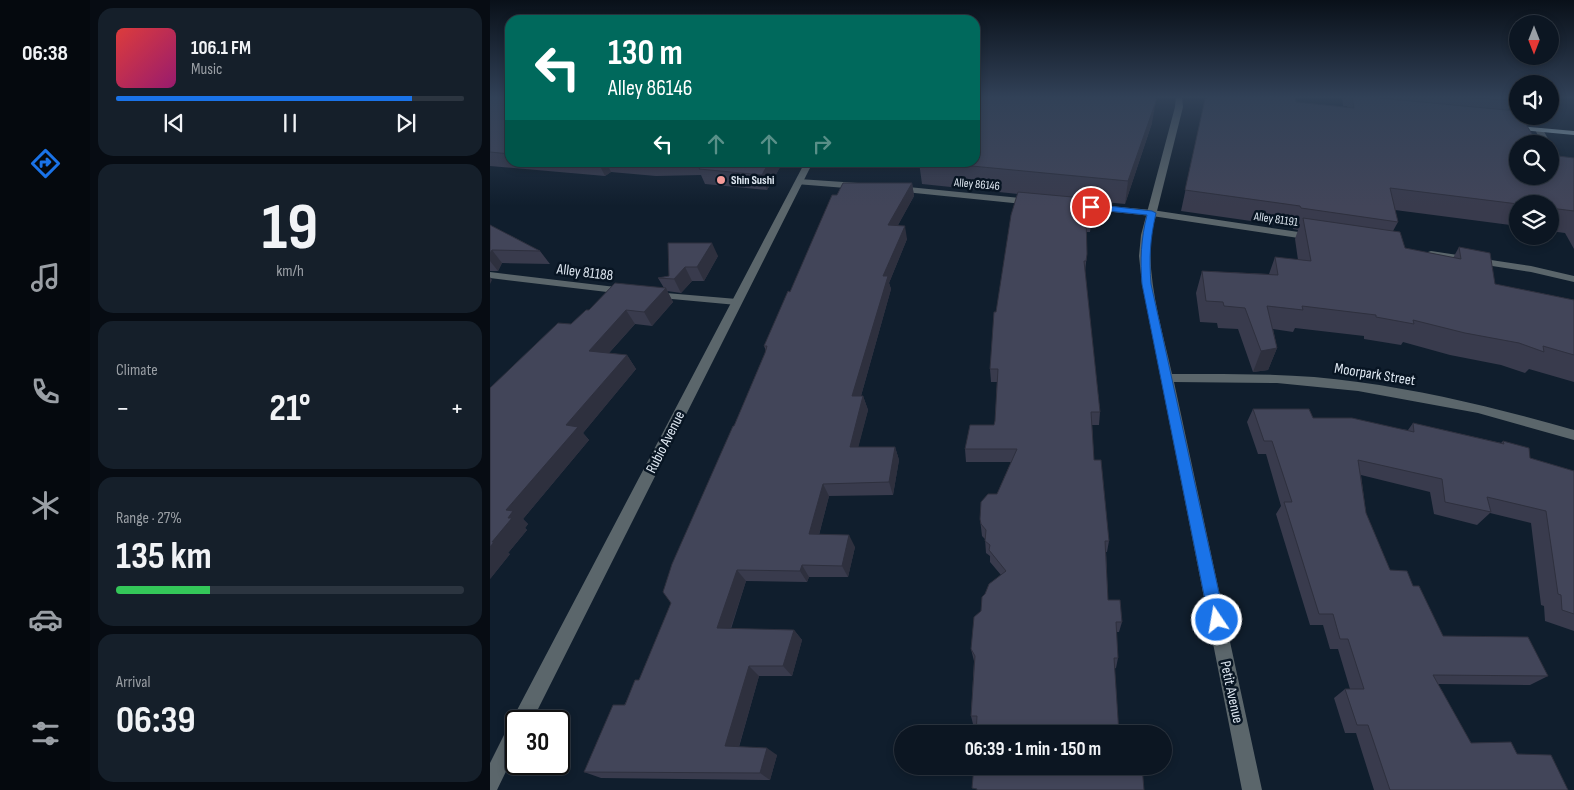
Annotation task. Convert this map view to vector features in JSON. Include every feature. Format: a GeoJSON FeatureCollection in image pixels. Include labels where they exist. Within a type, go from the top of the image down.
{"type":"FeatureCollection","features":[{"type":"Feature","properties":{"kind":"street","name":"Petit Avenue"},"geometry":{"type":"LineString","coordinates":[[1172,133],[1146,235],[1144,256],[1146,275],[1252,790]]}},
{"type":"Feature","properties":{"kind":"street"},"geometry":{"type":"LineString","coordinates":[[1559,161],[1563,167],[1574,172]]}},
{"type":"Feature","properties":{"kind":"street","name":"Rubio Avenue"},"geometry":{"type":"LineString","coordinates":[[528,710],[806,167]]}},
{"type":"Feature","properties":{"kind":"street"},"geometry":{"type":"LineString","coordinates":[[799,182],[872,187]]}},
{"type":"Feature","properties":{"kind":"street","name":"Alley 86146"},"geometry":{"type":"LineString","coordinates":[[892,189],[1040,202]]}},
{"type":"Feature","properties":{"kind":"street"},"geometry":{"type":"LineString","coordinates":[[1070,205],[1152,213]]}},
{"type":"Feature","properties":{"kind":"street","name":"Alley 81191"},"geometry":{"type":"LineString","coordinates":[[1152,213],[1320,238]]}},
{"type":"Feature","properties":{"kind":"street"},"geometry":{"type":"LineString","coordinates":[[1417,252],[1531,269],[1574,279]]}},
{"type":"Feature","properties":{"kind":"street","name":"Alley 81188"},"geometry":{"type":"LineString","coordinates":[[490,276],[737,302]]}},
{"type":"Feature","properties":{"kind":"street","name":"Moorpark Street"},"geometry":{"type":"LineString","coordinates":[[1167,378],[1277,379],[1358,386],[1478,408],[1574,435]]}},
{"type":"Feature","properties":{"kind":"street"},"geometry":{"type":"LineString","coordinates":[[490,783],[505,754]]}},
{"type":"Feature","properties":{"kind":"building"},"geometry":{"type":"Polygon","coordinates":[[[490,133],[505,133],[505,154],[490,152],[490,133]]]}},
{"type":"Feature","properties":{"kind":"building"},"geometry":{"type":"Polygon","coordinates":[[[980,133],[1145,133],[1128,181],[980,167],[980,133]]]}},
{"type":"Feature","properties":{"kind":"building"},"geometry":{"type":"Polygon","coordinates":[[[1198,133],[1531,133],[1533,135],[1509,135],[1509,185],[1559,185],[1559,156],[1574,158],[1574,211],[1559,209],[1559,195],[1509,195],[1509,203],[1390,188],[1398,222],[1301,208],[1300,206],[1185,190],[1198,133]]]}},
{"type":"Feature","properties":{"kind":"building"},"geometry":{"type":"Polygon","coordinates":[[[700,167],[766,167],[762,175],[699,169],[700,167]]]}},
{"type":"Feature","properties":{"kind":"building"},"geometry":{"type":"Polygon","coordinates":[[[843,183],[912,183],[888,225],[905,226],[883,276],[888,276],[852,396],[863,396],[850,447],[895,447],[889,482],[823,484],[809,534],[849,535],[842,566],[802,565],[800,571],[737,570],[717,628],[794,630],[783,666],[749,666],[725,746],[767,748],[760,773],[584,772],[613,705],[625,705],[635,680],[639,680],[671,603],[663,592],[672,564],[734,426],[765,353],[767,346],[764,346],[788,291],[790,292],[832,195],[837,195],[843,183]]]}},
{"type":"Feature","properties":{"kind":"building"},"geometry":{"type":"Polygon","coordinates":[[[1018,192],[1094,199],[1091,219],[1086,218],[1087,254],[1086,261],[1084,261],[1100,412],[1091,412],[1094,460],[1101,460],[1109,541],[1105,541],[1108,600],[1120,600],[1122,622],[1116,622],[1118,658],[1114,658],[1118,725],[976,725],[977,716],[971,716],[975,656],[971,649],[974,617],[981,611],[982,597],[989,584],[1006,571],[989,550],[990,545],[985,541],[986,530],[981,524],[980,519],[981,502],[988,494],[997,494],[1017,449],[965,449],[970,425],[994,425],[995,421],[998,369],[990,369],[994,312],[996,312],[1011,215],[1018,192]]]}},
{"type":"Feature","properties":{"kind":"building"},"geometry":{"type":"Polygon","coordinates":[[[1303,218],[1400,232],[1405,248],[1461,259],[1459,247],[1490,253],[1495,284],[1574,300],[1574,355],[1543,346],[1544,352],[1519,343],[1465,333],[1413,320],[1414,324],[1376,317],[1376,315],[1302,306],[1303,310],[1267,306],[1277,348],[1261,351],[1245,308],[1224,306],[1223,302],[1206,301],[1202,271],[1278,275],[1275,257],[1311,261],[1303,218]]]}},
{"type":"Feature","properties":{"kind":"building"},"geometry":{"type":"Polygon","coordinates":[[[490,225],[540,251],[492,250],[490,253],[490,225]]]}},
{"type":"Feature","properties":{"kind":"building"},"geometry":{"type":"Polygon","coordinates":[[[668,243],[712,243],[697,267],[685,267],[674,279],[658,278],[669,276],[668,243]]]}},
{"type":"Feature","properties":{"kind":"building"},"geometry":{"type":"Polygon","coordinates":[[[615,283],[666,288],[644,312],[626,310],[589,351],[627,355],[566,425],[578,427],[506,510],[513,511],[508,518],[512,518],[490,547],[490,388],[558,323],[571,324],[586,310],[589,310],[615,283]]]}},
{"type":"Feature","properties":{"kind":"building"},"geometry":{"type":"Polygon","coordinates":[[[1253,409],[1309,409],[1313,418],[1352,418],[1414,432],[1413,423],[1529,448],[1530,458],[1574,471],[1574,614],[1562,610],[1546,511],[1487,497],[1491,512],[1445,502],[1442,479],[1358,460],[1366,513],[1390,570],[1407,571],[1413,586],[1419,586],[1443,636],[1528,637],[1548,676],[1433,675],[1471,743],[1511,742],[1517,754],[1551,755],[1568,790],[1390,790],[1368,725],[1357,725],[1345,689],[1364,689],[1348,639],[1340,639],[1333,614],[1319,614],[1284,502],[1292,502],[1272,441],[1264,441],[1253,409]]]}},
{"type":"Feature","properties":{"kind":"building"},"geometry":{"type":"Polygon","coordinates":[[[973,775],[1143,775],[1144,790],[977,790],[972,788],[973,775]]]}},
{"type":"Feature","properties":{"kind":"place","name":"Shin Sushi"},"geometry":{"type":"Point","coordinates":[721,180]}},
{"type":"Feature","properties":{"kind":"route"},"geometry":{"type":"LineString","coordinates":[[1091,207],[1152,213],[1146,235],[1144,256],[1147,284],[1217,620]]}}]}
